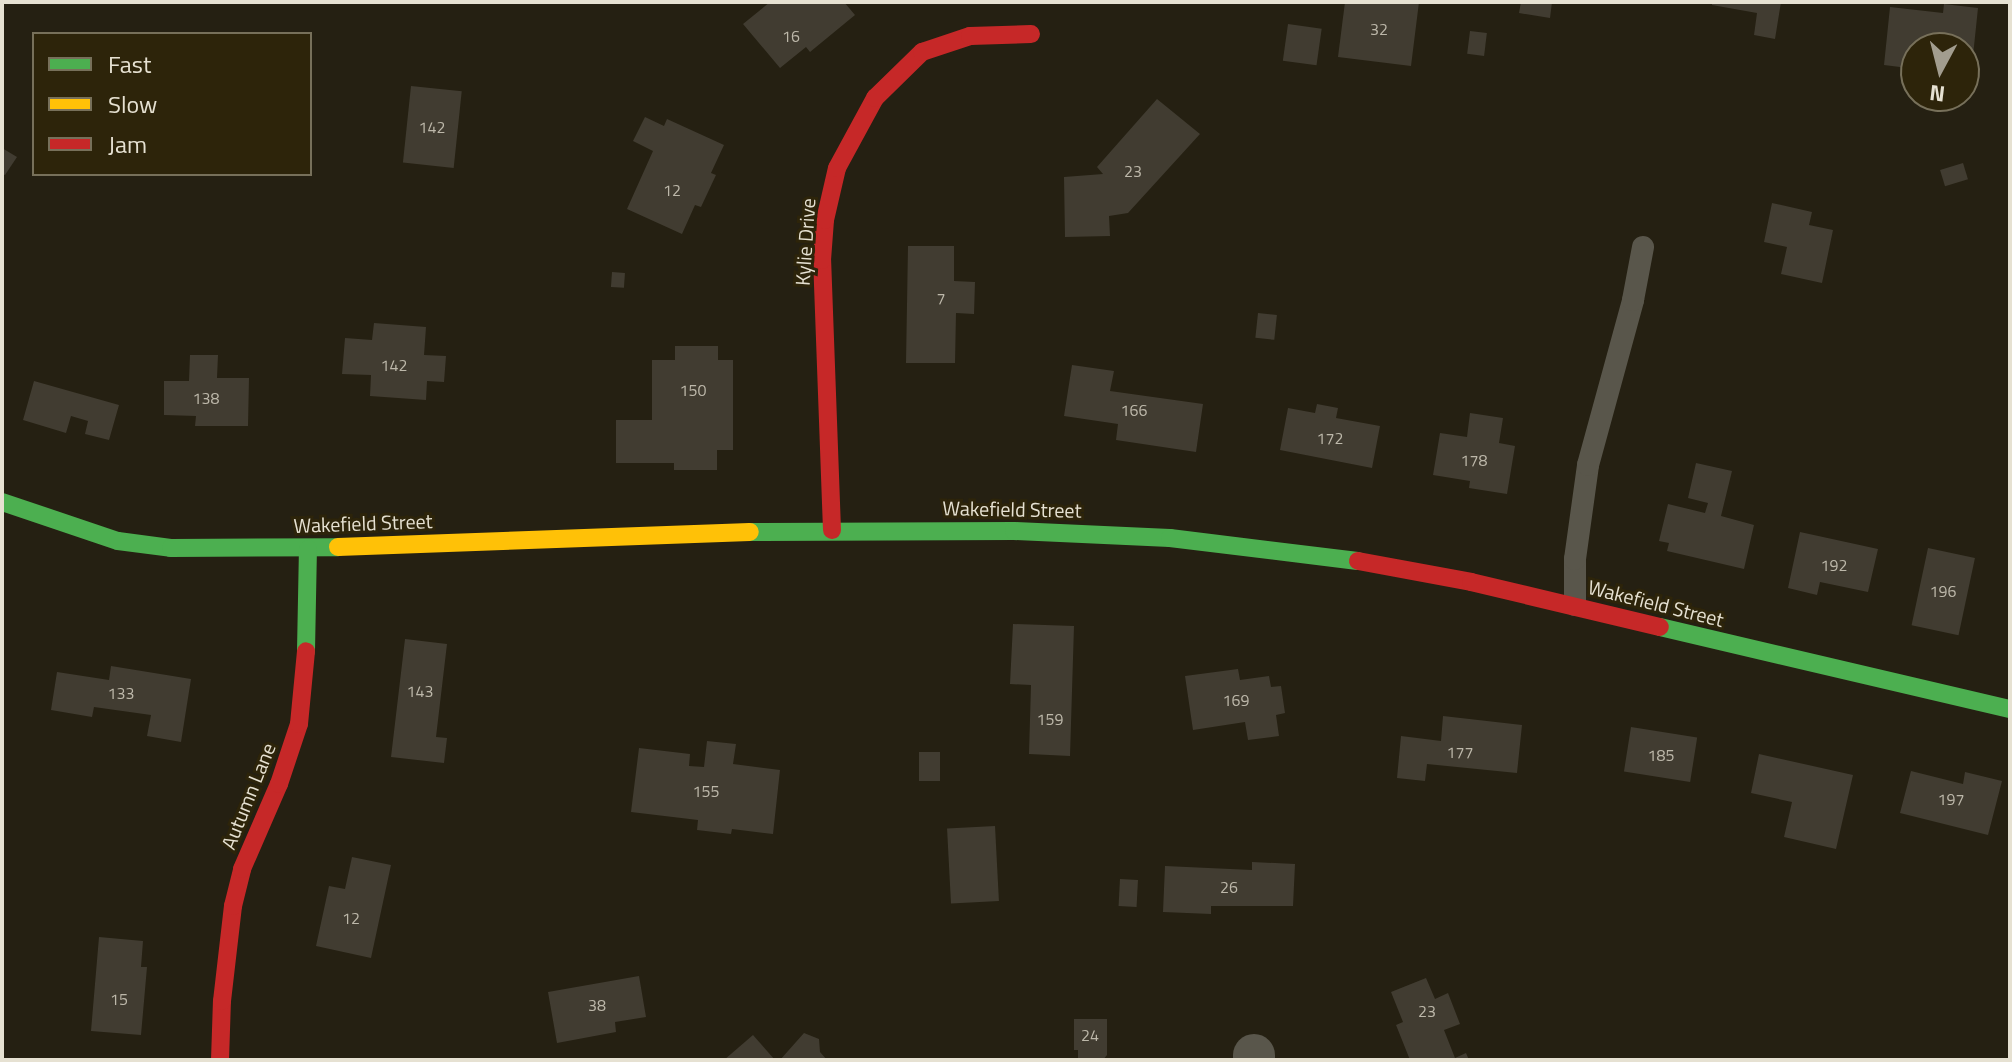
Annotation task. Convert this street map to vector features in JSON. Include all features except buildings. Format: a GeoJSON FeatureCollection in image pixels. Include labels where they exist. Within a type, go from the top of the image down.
{"type":"FeatureCollection","features":[{"type":"Feature","properties":{"kind":"street","name":"Kylie Drive"},"geometry":{"type":"LineString","coordinates":[[832,530],[822,260],[825,220],[837,168],[860,120],[911,59],[931,47],[970,36],[1031,34]]}},
{"type":"Feature","properties":{"kind":"street","name":"Wakefield Street"},"geometry":{"type":"LineString","coordinates":[[2,502],[83,530],[146,546],[308,549],[528,538],[832,530],[999,531],[1170,538],[1347,559],[1575,605],[2010,709]]}},
{"type":"Feature","properties":{"kind":"street","name":"Autumn Lane"},"geometry":{"type":"LineString","coordinates":[[220,1060],[222,1001],[236,894],[251,844],[290,755],[299,724],[306,660],[308,549]]}},
{"type":"Feature","properties":{"kind":"lane"},"geometry":{"type":"LineString","coordinates":[[1575,605],[1575,559],[1588,465],[1630,311],[1643,247]]}},
{"type":"Feature","properties":{"kind":"traffic: fast"},"geometry":{"type":"LineString","coordinates":[[2,502],[118,541],[171,548],[338,547]]}},
{"type":"Feature","properties":{"kind":"traffic: fast"},"geometry":{"type":"LineString","coordinates":[[750,532],[1014,531],[1170,538],[1358,561]]}},
{"type":"Feature","properties":{"kind":"traffic: fast"},"geometry":{"type":"LineString","coordinates":[[306,651],[308,549]]}},
{"type":"Feature","properties":{"kind":"traffic: fast"},"geometry":{"type":"LineString","coordinates":[[1660,627],[2010,709]]}},
{"type":"Feature","properties":{"kind":"traffic: slow"},"geometry":{"type":"LineString","coordinates":[[338,547],[750,532]]}},
{"type":"Feature","properties":{"kind":"traffic: jam"},"geometry":{"type":"LineString","coordinates":[[832,530],[822,260],[825,220],[837,168],[875,98],[922,52],[970,36],[1031,34]]}},
{"type":"Feature","properties":{"kind":"traffic: jam"},"geometry":{"type":"LineString","coordinates":[[1358,561],[1471,582],[1660,627]]}},
{"type":"Feature","properties":{"kind":"traffic: jam"},"geometry":{"type":"LineString","coordinates":[[220,1060],[222,1001],[233,906],[242,869],[279,784],[299,724],[306,651]]}}]}
